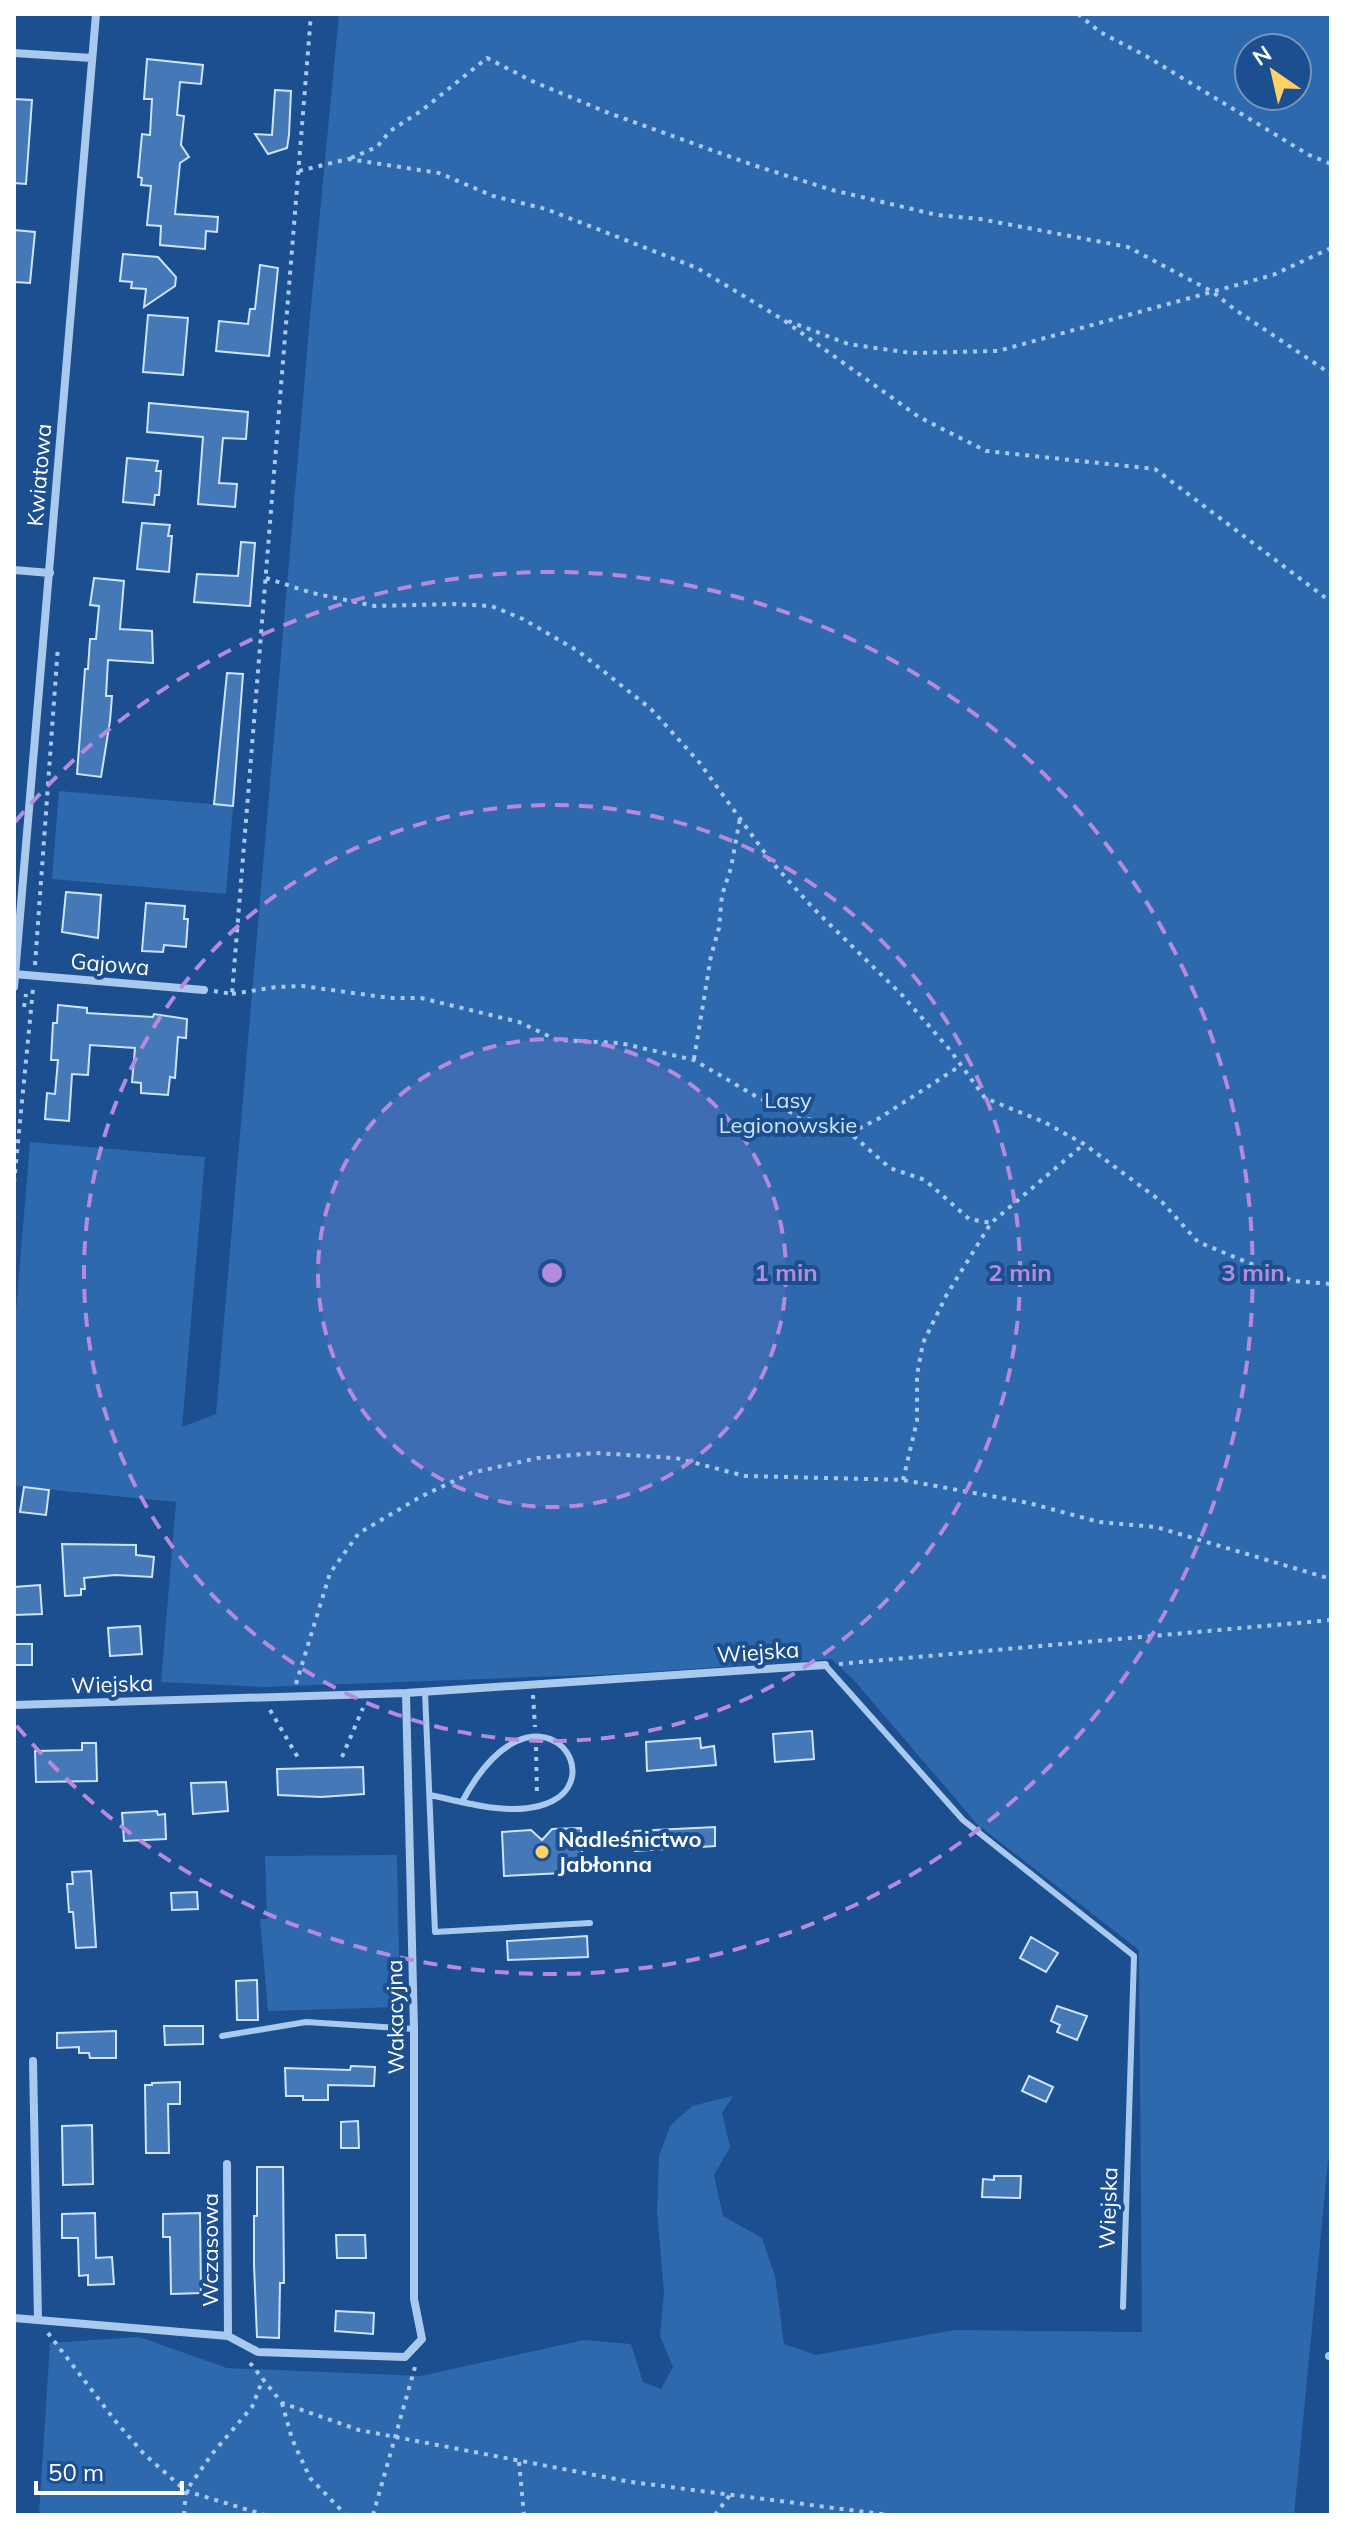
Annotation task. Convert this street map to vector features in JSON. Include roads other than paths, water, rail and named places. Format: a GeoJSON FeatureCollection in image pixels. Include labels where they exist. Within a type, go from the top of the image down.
{"type":"FeatureCollection","features":[{"type":"Feature","properties":{"kind":"street","name":"Kwiatowa"},"geometry":{"type":"LineString","coordinates":[[14,987],[96,14]]}},
{"type":"Feature","properties":{"kind":"street"},"geometry":{"type":"LineString","coordinates":[[14,53],[92,58]]}},
{"type":"Feature","properties":{"kind":"street"},"geometry":{"type":"LineString","coordinates":[[14,570],[50,573]]}},
{"type":"Feature","properties":{"kind":"street","name":"Gajowa"},"geometry":{"type":"LineString","coordinates":[[15,974],[204,990]]}},
{"type":"Feature","properties":{"kind":"street","name":"Wiejska"},"geometry":{"type":"LineString","coordinates":[[14,1705],[406,1693],[825,1665]]}},
{"type":"Feature","properties":{"kind":"street","name":"Wakacyjna"},"geometry":{"type":"LineString","coordinates":[[228,2336],[258,2352],[405,2357],[422,2339],[414,2299],[414,2029],[406,1693]]}},
{"type":"Feature","properties":{"kind":"street"},"geometry":{"type":"LineString","coordinates":[[33,2061],[38,2320]]}},
{"type":"Feature","properties":{"kind":"street","name":"Wczasowa"},"geometry":{"type":"LineString","coordinates":[[227,2164],[228,2336]]}},
{"type":"Feature","properties":{"kind":"street"},"geometry":{"type":"LineString","coordinates":[[14,2318],[228,2336]]}},
{"type":"Feature","properties":{"kind":"lane","name":"Wiejska"},"geometry":{"type":"LineString","coordinates":[[825,1665],[963,1820],[1134,1956],[1123,2307]]}},
{"type":"Feature","properties":{"kind":"lane"},"geometry":{"type":"LineString","coordinates":[[425,1692],[435,1932],[590,1923]]}},
{"type":"Feature","properties":{"kind":"lane"},"geometry":{"type":"LineString","coordinates":[[430,1795],[462,1802],[505,1808],[537,1807],[557,1799],[571,1784],[573,1767],[566,1750],[552,1738],[535,1735],[521,1738],[489,1761],[476,1776],[462,1802]]}},
{"type":"Feature","properties":{"kind":"lane"},"geometry":{"type":"LineString","coordinates":[[222,2036],[306,2022],[414,2029]]}},
{"type":"Feature","properties":{"kind":"place","name":"Nadleśnictwo Jabłonna"},"geometry":{"type":"Point","coordinates":[542,1852]}},
{"type":"Feature","properties":{"kind":"park label","name":"Lasy Legionowskie"},"geometry":{"type":"Point","coordinates":[788,1112]}}]}
